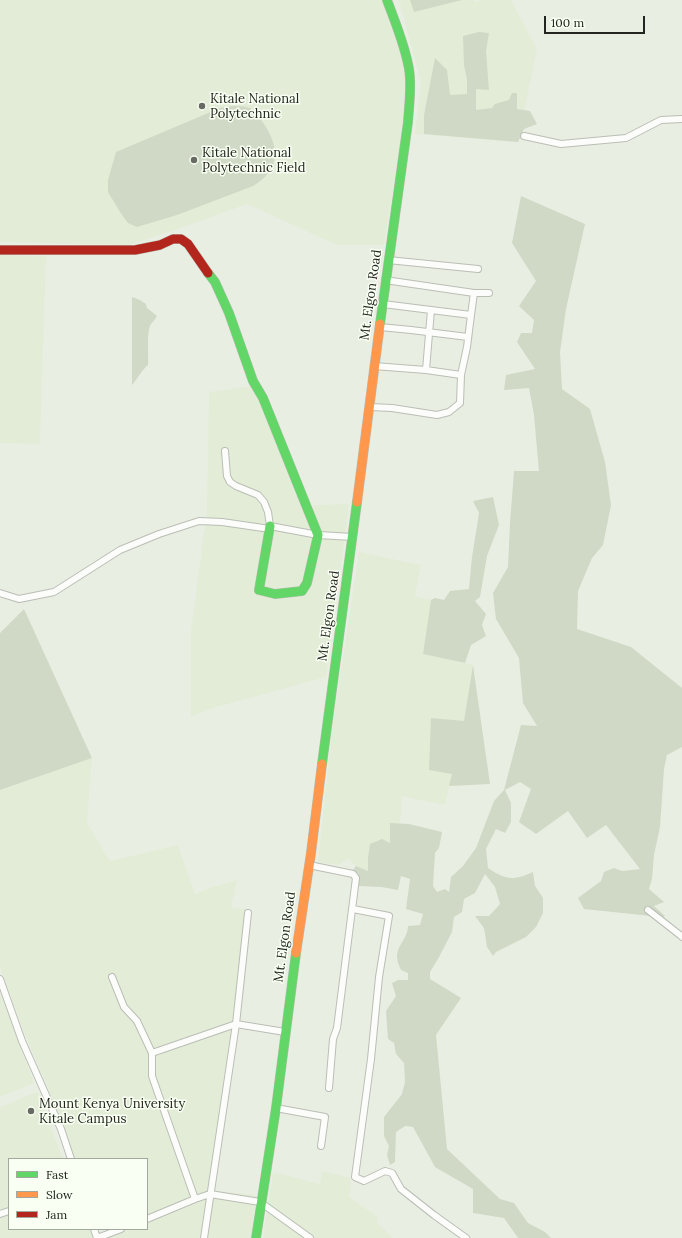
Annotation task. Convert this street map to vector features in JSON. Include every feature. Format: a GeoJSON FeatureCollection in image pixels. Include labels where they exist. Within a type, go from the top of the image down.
{"type":"FeatureCollection","features":[{"type":"Feature","properties":{"kind":"street","name":"Mt. Elgon Road"},"geometry":{"type":"LineString","coordinates":[[256,1238],[260,1202],[276,1108],[285,1032],[353,537],[385,280],[407,129],[410,80],[409,69],[405,51],[388,0]]}},
{"type":"Feature","properties":{"kind":"street"},"geometry":{"type":"LineString","coordinates":[[524,136],[561,144],[626,138],[661,120],[682,119]]}},
{"type":"Feature","properties":{"kind":"street"},"geometry":{"type":"LineString","coordinates":[[0,250],[135,250],[181,239],[188,244],[215,282],[229,313],[240,340],[253,381],[263,398],[318,535],[305,588],[302,591],[266,594],[259,590],[270,527],[268,512],[264,502],[258,495],[230,482],[227,476],[225,452]]}},
{"type":"Feature","properties":{"kind":"street"},"geometry":{"type":"LineString","coordinates":[[388,260],[478,269]]}},
{"type":"Feature","properties":{"kind":"street"},"geometry":{"type":"LineString","coordinates":[[385,280],[489,293]]}},
{"type":"Feature","properties":{"kind":"street"},"geometry":{"type":"LineString","coordinates":[[370,407],[392,408],[437,415],[453,410],[460,403],[462,375],[474,292]]}},
{"type":"Feature","properties":{"kind":"street"},"geometry":{"type":"LineString","coordinates":[[383,304],[471,315]]}},
{"type":"Feature","properties":{"kind":"street"},"geometry":{"type":"LineString","coordinates":[[426,370],[432,310]]}},
{"type":"Feature","properties":{"kind":"street"},"geometry":{"type":"LineString","coordinates":[[380,327],[468,337]]}},
{"type":"Feature","properties":{"kind":"street"},"geometry":{"type":"LineString","coordinates":[[374,366],[426,370],[462,375]]}},
{"type":"Feature","properties":{"kind":"street"},"geometry":{"type":"LineString","coordinates":[[0,593],[19,599],[54,592],[120,550],[159,534],[199,521],[270,527],[318,535],[353,537]]}},
{"type":"Feature","properties":{"kind":"street"},"geometry":{"type":"LineString","coordinates":[[309,865],[353,874],[356,878],[329,1088]]}},
{"type":"Feature","properties":{"kind":"street"},"geometry":{"type":"LineString","coordinates":[[353,909],[389,916],[379,977],[371,1059],[355,1177],[364,1181],[385,1171],[392,1173],[401,1189],[466,1238]]}},
{"type":"Feature","properties":{"kind":"street"},"geometry":{"type":"LineString","coordinates":[[648,910],[682,937]]}},
{"type":"Feature","properties":{"kind":"street"},"geometry":{"type":"LineString","coordinates":[[204,1238],[236,1024],[248,913]]}},
{"type":"Feature","properties":{"kind":"street"},"geometry":{"type":"LineString","coordinates":[[112,977],[124,1007],[137,1021],[152,1053],[152,1076],[195,1199]]}},
{"type":"Feature","properties":{"kind":"street"},"geometry":{"type":"LineString","coordinates":[[0,979],[22,1041],[61,1129],[71,1158]]}},
{"type":"Feature","properties":{"kind":"street"},"geometry":{"type":"LineString","coordinates":[[152,1053],[236,1024],[285,1032]]}},
{"type":"Feature","properties":{"kind":"street"},"geometry":{"type":"LineString","coordinates":[[276,1108],[325,1117],[321,1146]]}},
{"type":"Feature","properties":{"kind":"street"},"geometry":{"type":"LineString","coordinates":[[148,1219],[210,1194],[260,1202],[307,1237]]}},
{"type":"Feature","properties":{"kind":"street"},"geometry":{"type":"LineString","coordinates":[[97,1238],[118,1230]]}},
{"type":"Feature","properties":{"kind":"shaded area","name":"Kitale National Polytechnic"},"geometry":{"type":"Polygon","coordinates":[[[0,0],[384,0],[407,76],[402,135],[384,245],[337,245],[247,204],[129,245],[0,242],[0,0]]]}},
{"type":"Feature","properties":{"kind":"shaded area"},"geometry":{"type":"Polygon","coordinates":[[[399,0],[474,0],[475,2],[483,0],[511,0],[537,49],[518,142],[415,134],[421,83],[399,0]]]}},
{"type":"Feature","properties":{"kind":"shaded area"},"geometry":{"type":"Polygon","coordinates":[[[410,0],[462,0],[414,12],[410,0]]]}},
{"type":"Feature","properties":{"kind":"shaded area"},"geometry":{"type":"Polygon","coordinates":[[[479,32],[489,33],[486,51],[489,90],[476,89],[476,110],[492,108],[495,104],[509,100],[512,93],[517,93],[517,109],[530,111],[537,124],[524,129],[518,142],[424,134],[424,115],[435,58],[447,70],[450,95],[467,94],[463,36],[479,32]]]}},
{"type":"Feature","properties":{"kind":"shaded area","name":"Kitale National Polytechnic Field"},"geometry":{"type":"Polygon","coordinates":[[[232,106],[247,107],[255,111],[259,115],[273,142],[275,158],[273,166],[262,180],[253,186],[177,215],[137,227],[128,223],[108,192],[108,180],[116,152],[220,108],[232,106]]]}},
{"type":"Feature","properties":{"kind":"shaded area"},"geometry":{"type":"Polygon","coordinates":[[[521,196],[585,224],[566,309],[560,352],[562,389],[590,409],[605,462],[611,505],[603,545],[592,558],[578,591],[577,629],[631,647],[682,688],[682,747],[667,755],[664,769],[660,827],[654,855],[652,879],[649,889],[664,902],[654,906],[665,916],[657,921],[651,916],[584,909],[578,898],[601,881],[604,872],[614,868],[622,871],[640,869],[606,825],[587,838],[568,811],[536,834],[519,822],[531,789],[520,782],[505,790],[511,803],[511,822],[505,833],[496,829],[486,849],[488,868],[500,875],[510,878],[520,877],[533,872],[535,886],[543,898],[543,913],[536,927],[526,937],[496,952],[493,956],[487,947],[484,928],[475,916],[489,916],[500,904],[495,887],[485,874],[475,893],[464,899],[462,912],[454,917],[452,932],[430,972],[430,979],[461,998],[436,1035],[447,1149],[500,1199],[514,1203],[528,1223],[545,1232],[551,1238],[518,1238],[504,1218],[473,1213],[473,1189],[435,1167],[413,1127],[405,1126],[396,1132],[395,1162],[390,1165],[387,1155],[389,1146],[384,1136],[384,1117],[402,1094],[405,1082],[404,1063],[396,1054],[394,1043],[388,1039],[386,1011],[396,996],[392,983],[398,980],[408,980],[408,973],[401,970],[397,952],[408,931],[408,926],[420,925],[423,914],[406,909],[410,879],[401,876],[398,890],[381,887],[359,886],[359,874],[353,870],[356,866],[368,871],[370,844],[382,839],[390,843],[390,823],[409,824],[442,832],[439,848],[435,853],[433,886],[437,892],[445,889],[449,892],[451,877],[463,866],[476,848],[494,801],[504,790],[521,725],[537,726],[523,703],[519,658],[496,619],[493,593],[508,567],[514,471],[539,471],[534,415],[529,388],[504,390],[506,375],[535,369],[517,342],[521,333],[532,333],[534,320],[519,306],[536,281],[512,243],[521,196]]]}},
{"type":"Feature","properties":{"kind":"shaded area"},"geometry":{"type":"Polygon","coordinates":[[[0,255],[46,256],[40,444],[0,443],[0,255]]]}},
{"type":"Feature","properties":{"kind":"shaded area"},"geometry":{"type":"Polygon","coordinates":[[[132,297],[146,304],[147,308],[157,316],[149,328],[148,365],[132,385],[132,297]]]}},
{"type":"Feature","properties":{"kind":"shaded area"},"geometry":{"type":"Polygon","coordinates":[[[253,386],[309,523],[314,505],[349,504],[326,677],[213,708],[191,717],[191,631],[207,510],[209,392],[253,386]]]}},
{"type":"Feature","properties":{"kind":"shaded area"},"geometry":{"type":"Polygon","coordinates":[[[493,497],[499,525],[487,556],[480,597],[475,601],[486,614],[482,625],[486,636],[471,645],[465,663],[423,654],[431,600],[435,598],[444,600],[450,591],[469,589],[472,557],[479,513],[473,501],[493,497]]]}},
{"type":"Feature","properties":{"kind":"shaded area"},"geometry":{"type":"Polygon","coordinates":[[[359,552],[421,565],[415,596],[431,600],[423,654],[473,665],[464,722],[432,718],[452,774],[445,805],[402,796],[400,824],[390,823],[390,844],[368,858],[368,871],[356,866],[348,858],[339,865],[318,862],[332,729],[359,552]]]}},
{"type":"Feature","properties":{"kind":"shaded area"},"geometry":{"type":"Polygon","coordinates":[[[24,609],[92,758],[0,790],[0,633],[24,609]]]}},
{"type":"Feature","properties":{"kind":"shaded area"},"geometry":{"type":"Polygon","coordinates":[[[473,665],[490,784],[449,786],[452,774],[429,770],[431,718],[464,721],[473,665]]]}},
{"type":"Feature","properties":{"kind":"shaded area"},"geometry":{"type":"Polygon","coordinates":[[[92,758],[87,823],[110,861],[178,845],[195,894],[209,888],[237,880],[231,907],[251,910],[215,1191],[256,1195],[251,1238],[104,1238],[129,1230],[148,1230],[148,1223],[197,1203],[214,1192],[196,1195],[148,1215],[148,1158],[75,1158],[63,1123],[27,1039],[0,967],[0,790],[92,758]]]}},
{"type":"Feature","properties":{"kind":"shaded area"},"geometry":{"type":"Polygon","coordinates":[[[0,993],[34,1083],[0,1097],[0,993]]]}},
{"type":"Feature","properties":{"kind":"shaded area"},"geometry":{"type":"Polygon","coordinates":[[[37,1092],[63,1158],[8,1158],[8,1207],[0,1210],[0,1107],[37,1092]]]}},
{"type":"Feature","properties":{"kind":"shaded area"},"geometry":{"type":"Polygon","coordinates":[[[322,1171],[351,1178],[349,1197],[378,1217],[377,1223],[393,1238],[263,1238],[273,1172],[320,1184],[322,1171]]]}},
{"type":"Feature","properties":{"kind":"shaded area"},"geometry":{"type":"Polygon","coordinates":[[[8,1215],[8,1230],[91,1230],[94,1238],[0,1238],[0,1219],[8,1215]]]}},
{"type":"Feature","properties":{"kind":"traffic: fast"},"geometry":{"type":"LineString","coordinates":[[380,324],[408,122],[410,89],[410,75],[405,51],[387,0]]}},
{"type":"Feature","properties":{"kind":"traffic: fast"},"geometry":{"type":"LineString","coordinates":[[208,273],[215,282],[229,313],[253,381],[263,398],[318,535],[307,583],[302,591],[275,594],[259,590],[270,526]]}},
{"type":"Feature","properties":{"kind":"traffic: fast"},"geometry":{"type":"LineString","coordinates":[[322,764],[357,502]]}},
{"type":"Feature","properties":{"kind":"traffic: fast"},"geometry":{"type":"LineString","coordinates":[[256,1238],[276,1108],[296,953]]}},
{"type":"Feature","properties":{"kind":"traffic: slow"},"geometry":{"type":"LineString","coordinates":[[357,502],[380,324]]}},
{"type":"Feature","properties":{"kind":"traffic: slow"},"geometry":{"type":"LineString","coordinates":[[296,953],[311,853],[322,764]]}},
{"type":"Feature","properties":{"kind":"traffic: jam"},"geometry":{"type":"LineString","coordinates":[[0,250],[135,250],[160,245],[173,239],[181,239],[188,244],[208,273]]}},
{"type":"Feature","properties":{"kind":"place","name":"Kitale National Polytechnic"},"geometry":{"type":"Point","coordinates":[202,106]}},
{"type":"Feature","properties":{"kind":"place","name":"Kitale National Polytechnic Field"},"geometry":{"type":"Point","coordinates":[194,160]}},
{"type":"Feature","properties":{"kind":"place","name":"Mount Kenya University Kitale Campus"},"geometry":{"type":"Point","coordinates":[31,1111]}}]}
